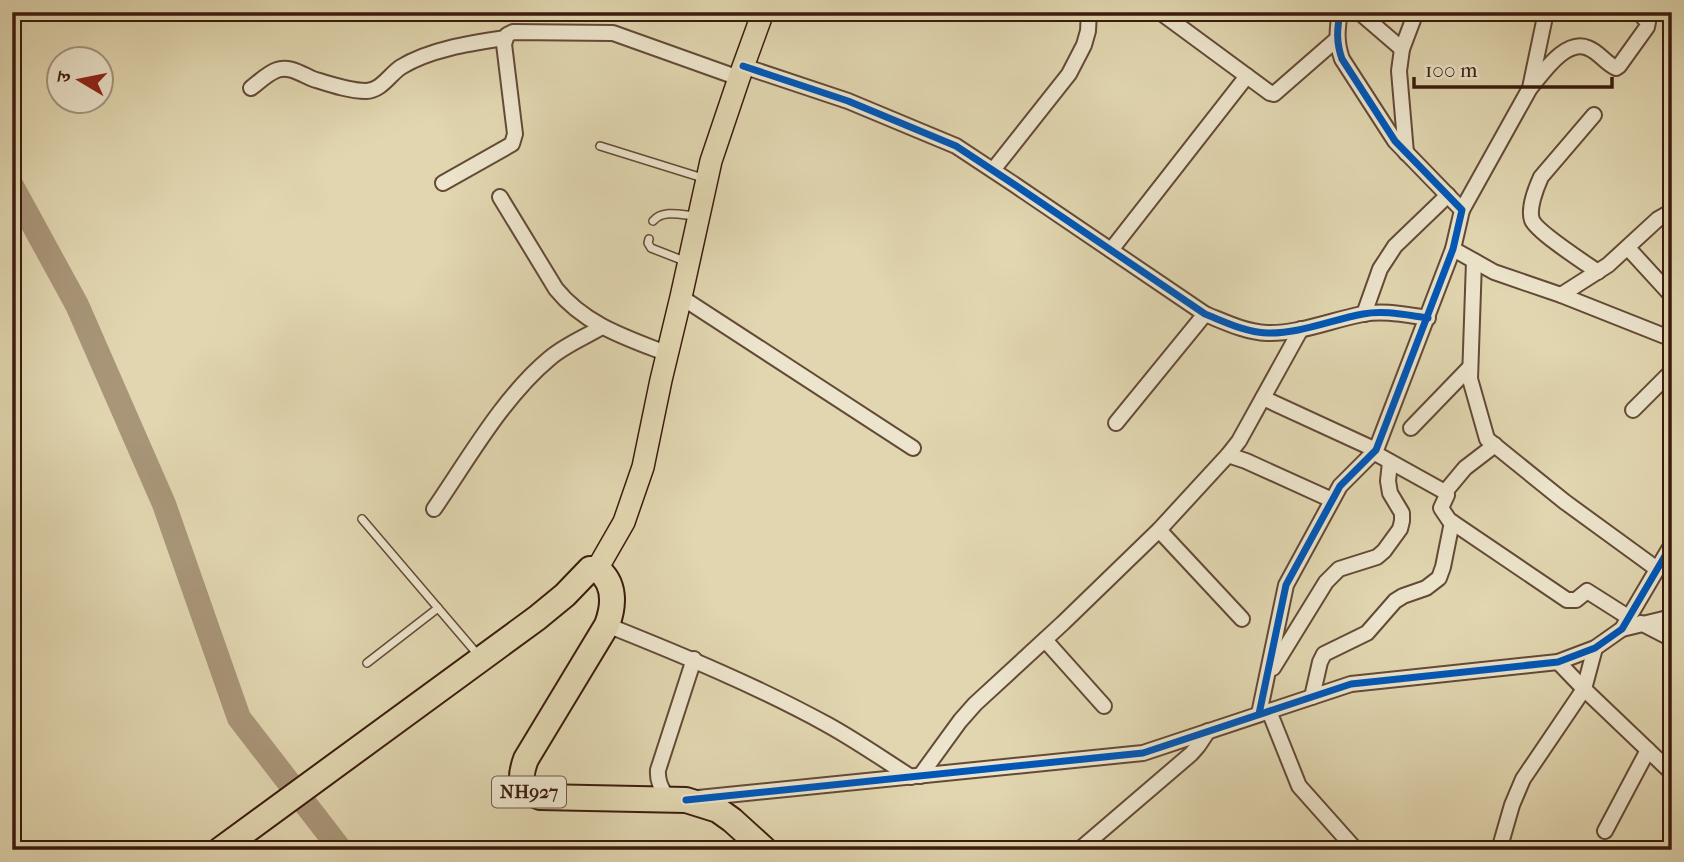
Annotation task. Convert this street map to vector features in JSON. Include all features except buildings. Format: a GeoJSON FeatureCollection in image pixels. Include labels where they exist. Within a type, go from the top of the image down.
{"type":"FeatureCollection","features":[{"type":"Feature","properties":{"kind":"highway"},"geometry":{"type":"LineString","coordinates":[[223,847],[537,618],[590,569],[597,569]]}},
{"type":"Feature","properties":{"kind":"highway","name":"NH927"},"geometry":{"type":"LineString","coordinates":[[597,569],[607,578],[612,594],[611,615],[526,759],[522,770],[525,788],[540,797],[677,799],[718,810],[765,850]]}},
{"type":"Feature","properties":{"kind":"main road"},"geometry":{"type":"LineString","coordinates":[[597,569],[624,522],[643,467],[711,161],[763,12]]}},
{"type":"Feature","properties":{"kind":"street"},"geometry":{"type":"LineString","coordinates":[[993,170],[1069,74],[1084,45],[1089,12]]}},
{"type":"Feature","properties":{"kind":"street"},"geometry":{"type":"LineString","coordinates":[[1160,12],[1270,93],[1274,93],[1337,39]]}},
{"type":"Feature","properties":{"kind":"street"},"geometry":{"type":"LineString","coordinates":[[1340,12],[1337,45],[1342,59],[1395,141],[1462,210]]}},
{"type":"Feature","properties":{"kind":"street"},"geometry":{"type":"LineString","coordinates":[[1359,12],[1402,49]]}},
{"type":"Feature","properties":{"kind":"street"},"geometry":{"type":"LineString","coordinates":[[1406,153],[1399,71],[1402,49],[1416,12]]}},
{"type":"Feature","properties":{"kind":"street"},"geometry":{"type":"LineString","coordinates":[[1530,88],[1546,12]]}},
{"type":"Feature","properties":{"kind":"street"},"geometry":{"type":"LineString","coordinates":[[1356,850],[1299,786],[1264,713],[1267,678],[1286,585],[1340,486],[1374,451],[1428,318],[1453,249],[1462,210],[1530,88],[1558,57],[1570,48],[1588,48],[1611,66],[1619,66],[1647,27],[1648,22],[1638,12]]}},
{"type":"Feature","properties":{"kind":"street"},"geometry":{"type":"LineString","coordinates":[[251,88],[275,70],[284,68],[341,87],[366,91],[379,87],[402,66],[416,60],[443,51],[505,38],[513,32],[613,33],[848,101],[956,146],[1205,314],[1252,332],[1301,329],[1364,314],[1391,313],[1428,318]]}},
{"type":"Feature","properties":{"kind":"street"},"geometry":{"type":"LineString","coordinates":[[443,183],[512,144],[515,134],[505,38]]}},
{"type":"Feature","properties":{"kind":"street"},"geometry":{"type":"LineString","coordinates":[[1111,250],[1247,76]]}},
{"type":"Feature","properties":{"kind":"street"},"geometry":{"type":"LineString","coordinates":[[1594,115],[1541,177],[1535,189],[1531,214],[1536,226],[1598,272]]}},
{"type":"Feature","properties":{"kind":"street"},"geometry":{"type":"LineString","coordinates":[[1364,314],[1380,269],[1395,246],[1448,195]]}},
{"type":"Feature","properties":{"kind":"street"},"geometry":{"type":"LineString","coordinates":[[500,197],[556,289],[585,316],[602,327],[668,354]]}},
{"type":"Feature","properties":{"kind":"street"},"geometry":{"type":"LineString","coordinates":[[1561,295],[1608,265],[1658,219],[1672,211]]}},
{"type":"Feature","properties":{"kind":"street"},"geometry":{"type":"LineString","coordinates":[[1628,248],[1672,296]]}},
{"type":"Feature","properties":{"kind":"street"},"geometry":{"type":"LineString","coordinates":[[1453,249],[1494,272],[1670,335]]}},
{"type":"Feature","properties":{"kind":"street"},"geometry":{"type":"LineString","coordinates":[[1474,261],[1470,379],[1487,439],[1565,502],[1657,569]]}},
{"type":"Feature","properties":{"kind":"street"},"geometry":{"type":"LineString","coordinates":[[681,297],[913,448]]}},
{"type":"Feature","properties":{"kind":"street"},"geometry":{"type":"LineString","coordinates":[[1116,423],[1205,314]]}},
{"type":"Feature","properties":{"kind":"street"},"geometry":{"type":"LineString","coordinates":[[434,509],[509,400],[525,382],[558,352],[602,327]]}},
{"type":"Feature","properties":{"kind":"street"},"geometry":{"type":"LineString","coordinates":[[915,776],[975,704],[1159,530],[1228,455],[1239,441],[1301,329]]}},
{"type":"Feature","properties":{"kind":"street"},"geometry":{"type":"LineString","coordinates":[[1411,428],[1470,367]]}},
{"type":"Feature","properties":{"kind":"street"},"geometry":{"type":"LineString","coordinates":[[1633,410],[1672,371]]}},
{"type":"Feature","properties":{"kind":"street"},"geometry":{"type":"LineString","coordinates":[[1263,398],[1374,451],[1445,492]]}},
{"type":"Feature","properties":{"kind":"street"},"geometry":{"type":"LineString","coordinates":[[1495,445],[1460,473],[1445,492],[1447,495],[1441,508],[1444,515],[1567,600],[1576,600],[1587,591],[1630,623],[1672,639]]}},
{"type":"Feature","properties":{"kind":"street"},"geometry":{"type":"LineString","coordinates":[[1228,455],[1332,500]]}},
{"type":"Feature","properties":{"kind":"street"},"geometry":{"type":"LineString","coordinates":[[1267,678],[1326,582],[1339,569],[1377,557],[1400,529],[1402,513],[1390,493],[1388,481],[1390,462]]}},
{"type":"Feature","properties":{"kind":"street"},"geometry":{"type":"LineString","coordinates":[[1312,697],[1324,654],[1367,634],[1395,601],[1426,588],[1439,578],[1452,522]]}},
{"type":"Feature","properties":{"kind":"street"},"geometry":{"type":"LineString","coordinates":[[1159,530],[1242,619]]}},
{"type":"Feature","properties":{"kind":"street"},"geometry":{"type":"LineString","coordinates":[[1630,623],[1672,544]]}},
{"type":"Feature","properties":{"kind":"street"},"geometry":{"type":"LineString","coordinates":[[694,659],[657,777],[659,785],[677,799],[1143,753],[1351,684],[1558,662],[1595,648],[1630,623],[1672,617]]}},
{"type":"Feature","properties":{"kind":"street"},"geometry":{"type":"LineString","coordinates":[[607,625],[694,659],[776,698],[831,726],[915,776]]}},
{"type":"Feature","properties":{"kind":"street"},"geometry":{"type":"LineString","coordinates":[[1045,640],[1104,706]]}},
{"type":"Feature","properties":{"kind":"street"},"geometry":{"type":"LineString","coordinates":[[1499,850],[1523,779],[1584,688],[1595,648]]}},
{"type":"Feature","properties":{"kind":"street"},"geometry":{"type":"LineString","coordinates":[[1558,662],[1672,773]]}},
{"type":"Feature","properties":{"kind":"street"},"geometry":{"type":"LineString","coordinates":[[1079,850],[1191,754],[1208,731]]}},
{"type":"Feature","properties":{"kind":"street"},"geometry":{"type":"LineString","coordinates":[[1605,831],[1648,750]]}},
{"type":"Feature","properties":{"kind":"lane"},"geometry":{"type":"LineString","coordinates":[[600,146],[707,179]]}},
{"type":"Feature","properties":{"kind":"lane"},"geometry":{"type":"LineString","coordinates":[[653,220],[662,214],[698,216]]}},
{"type":"Feature","properties":{"kind":"lane"},"geometry":{"type":"LineString","coordinates":[[649,239],[651,248],[688,262]]}},
{"type":"Feature","properties":{"kind":"lane"},"geometry":{"type":"LineString","coordinates":[[362,519],[482,659]]}},
{"type":"Feature","properties":{"kind":"lane"},"geometry":{"type":"LineString","coordinates":[[368,663],[439,608]]}},
{"type":"Feature","properties":{"kind":"waterway"},"geometry":{"type":"LineString","coordinates":[[12,186],[77,305],[164,504],[239,718],[341,850]]}},
{"type":"Feature","properties":{"kind":"cycle path"},"geometry":{"type":"LineString","coordinates":[[1259,714],[1286,585],[1340,486],[1376,450],[1453,249],[1462,210],[1395,141],[1342,59],[1338,36],[1340,12]]}},
{"type":"Feature","properties":{"kind":"cycle path"},"geometry":{"type":"LineString","coordinates":[[743,66],[848,101],[956,146],[1205,314],[1235,326],[1251,331],[1279,333],[1371,313],[1428,318]]}},
{"type":"Feature","properties":{"kind":"cycle path"},"geometry":{"type":"LineString","coordinates":[[686,800],[1143,753],[1351,684],[1558,662],[1595,648],[1622,629],[1672,544]]}}]}
